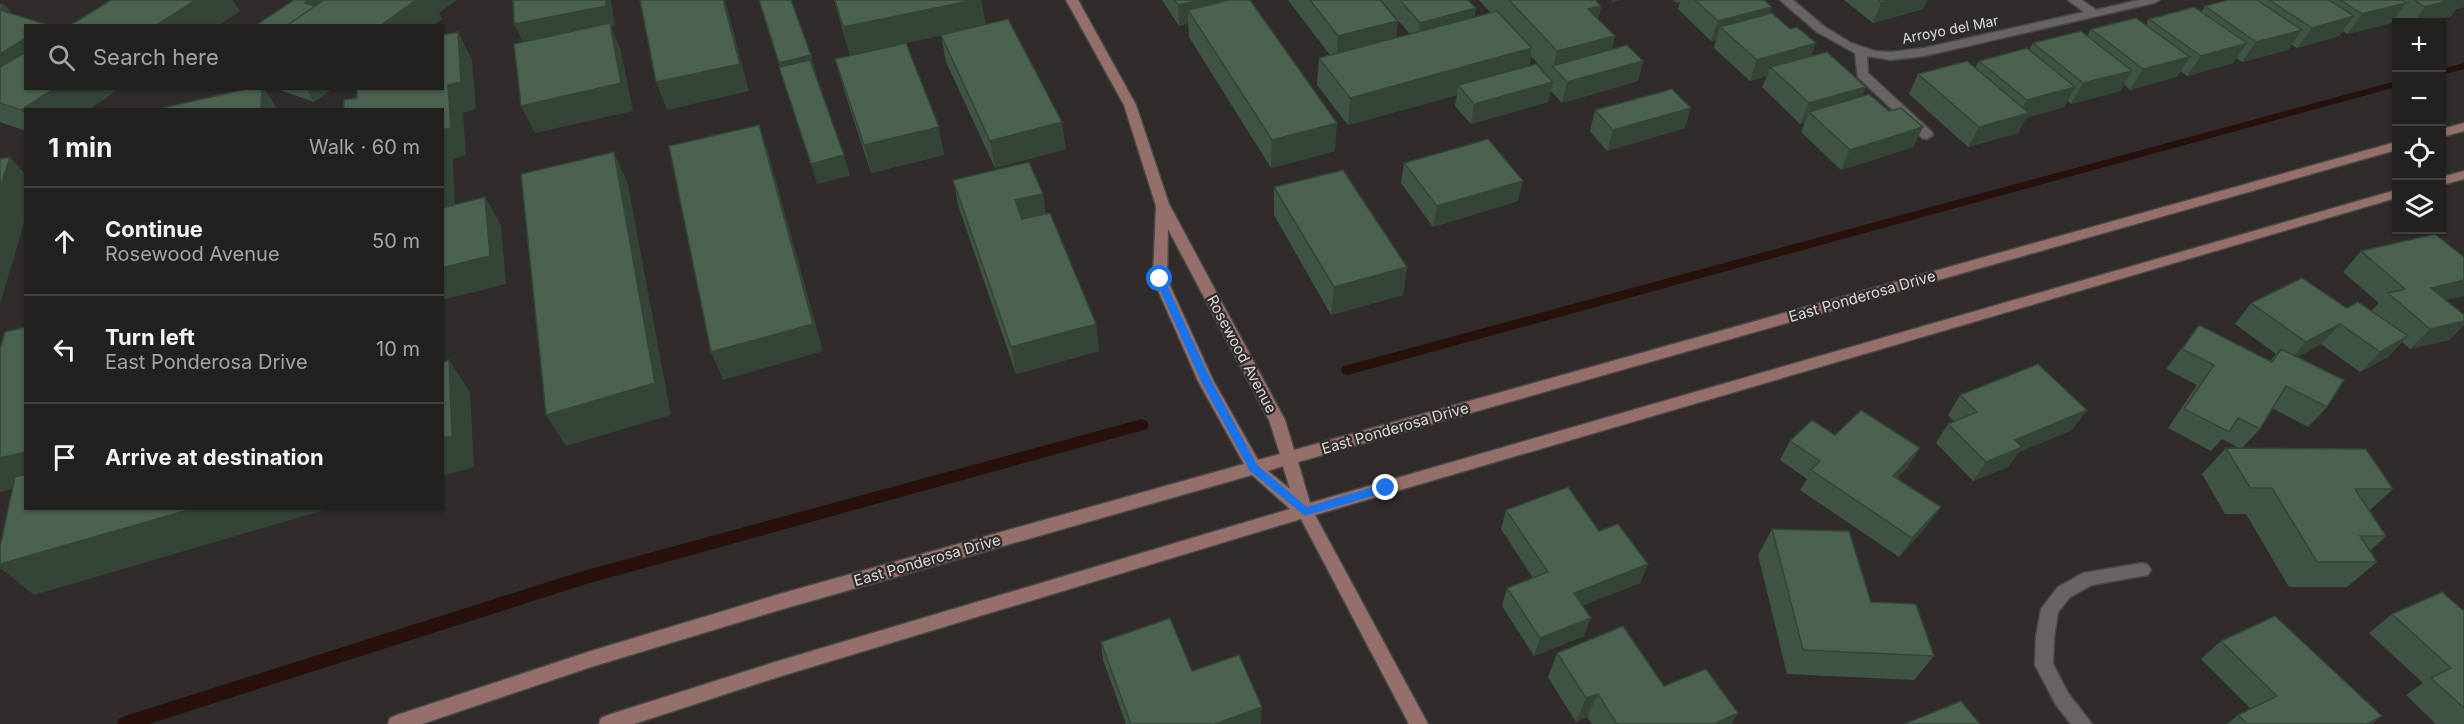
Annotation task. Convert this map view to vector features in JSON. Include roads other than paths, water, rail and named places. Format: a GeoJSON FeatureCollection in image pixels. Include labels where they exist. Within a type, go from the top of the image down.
{"type":"FeatureCollection","features":[{"type":"Feature","properties":{"kind":"main road","name":"Rosewood Avenue"},"geometry":{"type":"LineString","coordinates":[[1072,0],[1130,105],[1162,204],[1277,420],[1305,512],[1419,724]]}},
{"type":"Feature","properties":{"kind":"main road"},"geometry":{"type":"LineString","coordinates":[[2446,132],[2464,127]]}},
{"type":"Feature","properties":{"kind":"main road","name":"East Ponderosa Drive"},"geometry":{"type":"LineString","coordinates":[[397,724],[591,659],[783,601],[2392,147]]}},
{"type":"Feature","properties":{"kind":"main road"},"geometry":{"type":"LineString","coordinates":[[2446,180],[2464,175]]}},
{"type":"Feature","properties":{"kind":"main road"},"geometry":{"type":"LineString","coordinates":[[608,724],[775,670],[1305,512],[2392,195]]}},
{"type":"Feature","properties":{"kind":"main road","name":"Rosewood Avenue"},"geometry":{"type":"LineString","coordinates":[[1162,204],[1160,279],[1206,381],[1254,468],[1305,512]]}},
{"type":"Feature","properties":{"kind":"street","name":"Arroyo del Mar"},"geometry":{"type":"LineString","coordinates":[[1786,0],[1830,38],[1861,52],[1891,56],[1924,52],[2154,0]]}},
{"type":"Feature","properties":{"kind":"street"},"geometry":{"type":"LineString","coordinates":[[2074,0],[2094,14]]}},
{"type":"Feature","properties":{"kind":"street"},"geometry":{"type":"LineString","coordinates":[[1861,52],[1862,74],[1927,135]]}},
{"type":"Feature","properties":{"kind":"street"},"geometry":{"type":"LineString","coordinates":[[2083,724],[2062,699],[2044,665],[2045,637],[2050,609],[2064,592],[2089,578],[2142,570]]}},
{"type":"Feature","properties":{"kind":"waterway"},"geometry":{"type":"LineString","coordinates":[[2446,71],[2464,66]]}},
{"type":"Feature","properties":{"kind":"waterway"},"geometry":{"type":"LineString","coordinates":[[1348,370],[2392,85]]}},
{"type":"Feature","properties":{"kind":"waterway"},"geometry":{"type":"LineString","coordinates":[[125,724],[583,578],[1142,425]]}}]}
